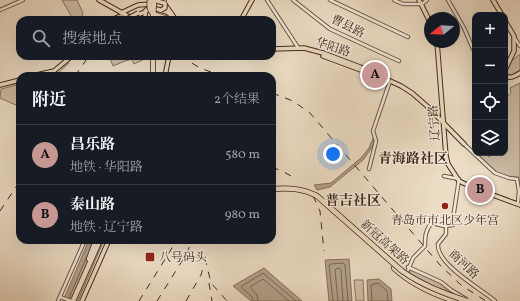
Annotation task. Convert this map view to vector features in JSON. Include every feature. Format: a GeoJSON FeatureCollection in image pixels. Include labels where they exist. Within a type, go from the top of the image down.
{"type":"FeatureCollection","features":[{"type":"Feature","properties":{"kind":"highway"},"geometry":{"type":"LineString","coordinates":[[155,1],[150,8],[153,14],[161,16]]}},
{"type":"Feature","properties":{"kind":"highway"},"geometry":{"type":"LineString","coordinates":[[154,16],[155,1]]}},
{"type":"Feature","properties":{"kind":"highway"},"geometry":{"type":"LineString","coordinates":[[153,72],[154,60]]}},
{"type":"Feature","properties":{"kind":"highway"},"geometry":{"type":"LineString","coordinates":[[153,72],[154,60]]}},
{"type":"Feature","properties":{"kind":"highway","name":"新冠高架路"},"geometry":{"type":"LineString","coordinates":[[276,190],[299,189],[317,196],[332,208],[394,266],[428,289],[460,301]]}},
{"type":"Feature","properties":{"kind":"highway"},"geometry":{"type":"LineString","coordinates":[[72,301],[97,244]]}},
{"type":"Feature","properties":{"kind":"highway"},"geometry":{"type":"LineString","coordinates":[[72,301],[97,244]]}},
{"type":"Feature","properties":{"kind":"highway"},"geometry":{"type":"LineString","coordinates":[[394,266],[422,282],[469,301]]}},
{"type":"Feature","properties":{"kind":"highway"},"geometry":{"type":"LineString","coordinates":[[394,266],[411,281],[440,296],[455,301]]}},
{"type":"Feature","properties":{"kind":"highway","name":"新冠高架路"},"geometry":{"type":"LineString","coordinates":[[394,266],[424,285],[469,301]]}},
{"type":"Feature","properties":{"kind":"main road"},"geometry":{"type":"LineString","coordinates":[[96,0],[124,16]]}},
{"type":"Feature","properties":{"kind":"main road"},"geometry":{"type":"LineString","coordinates":[[99,0],[125,16]]}},
{"type":"Feature","properties":{"kind":"main road"},"geometry":{"type":"LineString","coordinates":[[243,16],[252,0]]}},
{"type":"Feature","properties":{"kind":"main road"},"geometry":{"type":"LineString","coordinates":[[493,0],[500,12]]}},
{"type":"Feature","properties":{"kind":"main road"},"geometry":{"type":"LineString","coordinates":[[121,13],[138,5],[146,5],[155,1],[165,3]]}},
{"type":"Feature","properties":{"kind":"main road"},"geometry":{"type":"LineString","coordinates":[[134,16],[155,1]]}},
{"type":"Feature","properties":{"kind":"main road"},"geometry":{"type":"LineString","coordinates":[[422,1],[426,12]]}},
{"type":"Feature","properties":{"kind":"main road"},"geometry":{"type":"LineString","coordinates":[[159,9],[165,8],[165,3]]}},
{"type":"Feature","properties":{"kind":"main road"},"geometry":{"type":"LineString","coordinates":[[165,3],[172,16]]}},
{"type":"Feature","properties":{"kind":"main road"},"geometry":{"type":"LineString","coordinates":[[129,16],[128,12],[138,6],[140,8],[139,13]]}},
{"type":"Feature","properties":{"kind":"main road"},"geometry":{"type":"LineString","coordinates":[[139,13],[153,8],[167,12],[170,16]]}},
{"type":"Feature","properties":{"kind":"main road"},"geometry":{"type":"LineString","coordinates":[[146,10],[146,16]]}},
{"type":"Feature","properties":{"kind":"main road"},"geometry":{"type":"LineString","coordinates":[[115,11],[116,16]]}},
{"type":"Feature","properties":{"kind":"main road"},"geometry":{"type":"LineString","coordinates":[[139,13],[144,14],[145,16]]}},
{"type":"Feature","properties":{"kind":"main road"},"geometry":{"type":"LineString","coordinates":[[508,26],[514,36],[514,51],[508,64]]}},
{"type":"Feature","properties":{"kind":"main road","name":"辽宁路"},"geometry":{"type":"LineString","coordinates":[[438,48],[447,160],[459,180]]}},
{"type":"Feature","properties":{"kind":"main road","name":"辽宁路"},"geometry":{"type":"LineString","coordinates":[[439,48],[443,70],[444,122]]}},
{"type":"Feature","properties":{"kind":"main road"},"geometry":{"type":"LineString","coordinates":[[276,49],[299,50]]}},
{"type":"Feature","properties":{"kind":"main road","name":"华阳路"},"geometry":{"type":"LineString","coordinates":[[299,50],[347,64],[412,93],[444,122],[464,144]]}},
{"type":"Feature","properties":{"kind":"main road"},"geometry":{"type":"LineString","coordinates":[[50,72],[54,71],[68,60]]}},
{"type":"Feature","properties":{"kind":"main road"},"geometry":{"type":"LineString","coordinates":[[54,72],[58,71],[69,60]]}},
{"type":"Feature","properties":{"kind":"main road"},"geometry":{"type":"LineString","coordinates":[[165,72],[167,60]]}},
{"type":"Feature","properties":{"kind":"main road"},"geometry":{"type":"LineString","coordinates":[[508,77],[516,76],[520,73]]}},
{"type":"Feature","properties":{"kind":"main road"},"geometry":{"type":"LineString","coordinates":[[0,84],[16,80]]}},
{"type":"Feature","properties":{"kind":"main road"},"geometry":{"type":"LineString","coordinates":[[459,180],[519,204]]}},
{"type":"Feature","properties":{"kind":"main road"},"geometry":{"type":"LineString","coordinates":[[83,301],[108,244]]}},
{"type":"Feature","properties":{"kind":"main road"},"geometry":{"type":"LineString","coordinates":[[406,274],[433,289],[469,301]]}},
{"type":"Feature","properties":{"kind":"main road"},"geometry":{"type":"LineString","coordinates":[[406,274],[433,292],[460,301]]}},
{"type":"Feature","properties":{"kind":"street"},"geometry":{"type":"LineString","coordinates":[[0,10],[23,0]]}},
{"type":"Feature","properties":{"kind":"street"},"geometry":{"type":"LineString","coordinates":[[144,0],[146,5]]}},
{"type":"Feature","properties":{"kind":"street","name":"华阳路"},"geometry":{"type":"LineString","coordinates":[[267,0],[299,50]]}},
{"type":"Feature","properties":{"kind":"street","name":"曹县路"},"geometry":{"type":"LineString","coordinates":[[293,0],[330,29],[399,61]]}},
{"type":"Feature","properties":{"kind":"street"},"geometry":{"type":"LineString","coordinates":[[330,0],[408,37]]}},
{"type":"Feature","properties":{"kind":"street"},"geometry":{"type":"LineString","coordinates":[[394,0],[403,4],[422,1]]}},
{"type":"Feature","properties":{"kind":"street"},"geometry":{"type":"LineString","coordinates":[[448,0],[464,28],[472,48]]}},
{"type":"Feature","properties":{"kind":"street"},"geometry":{"type":"LineString","coordinates":[[514,36],[520,46]]}},
{"type":"Feature","properties":{"kind":"street"},"geometry":{"type":"LineString","coordinates":[[369,169],[376,141],[373,131],[390,82]]}},
{"type":"Feature","properties":{"kind":"street"},"geometry":{"type":"LineString","coordinates":[[464,144],[495,173],[517,179],[519,204]]}},
{"type":"Feature","properties":{"kind":"street"},"geometry":{"type":"LineString","coordinates":[[406,274],[413,258],[425,246],[428,227],[433,224],[446,227],[452,225],[459,180],[444,176]]}},
{"type":"Feature","properties":{"kind":"street"},"geometry":{"type":"LineString","coordinates":[[409,267],[414,258],[426,247],[428,230],[433,224]]}},
{"type":"Feature","properties":{"kind":"street","name":"商河路"},"geometry":{"type":"LineString","coordinates":[[446,227],[446,234],[438,244],[439,253],[468,283],[495,301]]}},
{"type":"Feature","properties":{"kind":"street"},"geometry":{"type":"LineString","coordinates":[[58,301],[83,244]]}},
{"type":"Feature","properties":{"kind":"street"},"geometry":{"type":"LineString","coordinates":[[409,267],[441,282],[469,301]]}},
{"type":"Feature","properties":{"kind":"street"},"geometry":{"type":"LineString","coordinates":[[61,297],[72,301]]}},
{"type":"Feature","properties":{"kind":"shaded area"},"geometry":{"type":"Polygon","coordinates":[[[62,0],[77,0],[83,13],[82,16],[71,16],[62,0]]]}},
{"type":"Feature","properties":{"kind":"shaded area"},"geometry":{"type":"Polygon","coordinates":[[[520,54],[520,70],[512,75],[508,75],[509,63],[520,54]]]}},
{"type":"Feature","properties":{"kind":"shaded area"},"geometry":{"type":"Polygon","coordinates":[[[111,60],[129,60],[125,61],[113,66],[111,60]]]}},
{"type":"Feature","properties":{"kind":"shaded area"},"geometry":{"type":"Polygon","coordinates":[[[132,60],[143,60],[134,64],[132,60]]]}},
{"type":"Feature","properties":{"kind":"shaded area"},"geometry":{"type":"Polygon","coordinates":[[[520,83],[520,190],[518,177],[508,177],[495,172],[479,156],[508,156],[508,95],[511,92],[510,88],[520,83]]]}},
{"type":"Feature","properties":{"kind":"shaded area"},"geometry":{"type":"Polygon","coordinates":[[[16,85],[16,105],[0,98],[1,89],[16,85]]]}},
{"type":"Feature","properties":{"kind":"shaded area"},"geometry":{"type":"Polygon","coordinates":[[[410,269],[440,281],[459,296],[433,287],[409,273],[410,269]]]}},
{"type":"Feature","properties":{"kind":"shaded area"},"geometry":{"type":"Polygon","coordinates":[[[354,280],[363,280],[364,301],[356,301],[354,280]]]}},
{"type":"Feature","properties":{"kind":"water"},"geometry":{"type":"Polygon","coordinates":[[[374,136],[375,139],[373,146],[363,160],[330,187],[317,190],[314,185],[331,183],[361,158],[369,148],[374,136]]]}},
{"type":"Feature","properties":{"kind":"water"},"geometry":{"type":"Polygon","coordinates":[[[87,244],[102,244],[78,301],[63,301],[87,244]]]}},
{"type":"Feature","properties":{"kind":"water"},"geometry":{"type":"Polygon","coordinates":[[[349,259],[352,301],[329,301],[325,260],[349,259]]]}},
{"type":"Feature","properties":{"kind":"water"},"geometry":{"type":"Polygon","coordinates":[[[264,268],[302,301],[251,301],[233,286],[264,268]]]}},
{"type":"Feature","properties":{"kind":"water"},"geometry":{"type":"Polygon","coordinates":[[[379,279],[391,289],[392,301],[368,301],[367,280],[379,279]]]}},
{"type":"Feature","properties":{"kind":"waterway"},"geometry":{"type":"LineString","coordinates":[[59,72],[69,63]]}},
{"type":"Feature","properties":{"kind":"waterway"},"geometry":{"type":"LineString","coordinates":[[6,85],[16,84]]}},
{"type":"Feature","properties":{"kind":"railway"},"geometry":{"type":"LineString","coordinates":[[78,72],[86,60]]}},
{"type":"Feature","properties":{"kind":"railway"},"geometry":{"type":"LineString","coordinates":[[187,60],[200,68],[211,72]]}},
{"type":"Feature","properties":{"kind":"railway"},"geometry":{"type":"LineString","coordinates":[[276,95],[293,101],[310,113],[440,265],[461,285],[486,301]]}},
{"type":"Feature","properties":{"kind":"railway"},"geometry":{"type":"LineString","coordinates":[[276,169],[291,176]]}},
{"type":"Feature","properties":{"kind":"railway"},"geometry":{"type":"LineString","coordinates":[[0,211],[16,187]]}},
{"type":"Feature","properties":{"kind":"railway"},"geometry":{"type":"LineString","coordinates":[[313,196],[320,211],[324,251]]}},
{"type":"Feature","properties":{"kind":"railway"},"geometry":{"type":"LineString","coordinates":[[139,301],[175,244]]}},
{"type":"Feature","properties":{"kind":"railway"},"geometry":{"type":"LineString","coordinates":[[157,301],[187,253],[190,244]]}},
{"type":"Feature","properties":{"kind":"railway"},"geometry":{"type":"LineString","coordinates":[[205,258],[211,283],[227,301]]}},
{"type":"Feature","properties":{"kind":"railway"},"geometry":{"type":"LineString","coordinates":[[186,301],[201,275],[204,264]]}},
{"type":"Feature","properties":{"kind":"railway"},"geometry":{"type":"LineString","coordinates":[[209,283],[212,301]]}},
{"type":"Feature","properties":{"kind":"place","name":"昌乐路"},"geometry":{"type":"Point","coordinates":[375,75]}},
{"type":"Feature","properties":{"kind":"place","name":"泰山路"},"geometry":{"type":"Point","coordinates":[480,190]}},
{"type":"Feature","properties":{"kind":"place","name":"青岛市市北区少年宫"},"geometry":{"type":"Point","coordinates":[445,206]}},
{"type":"Feature","properties":{"kind":"place","name":"八号码头"},"geometry":{"type":"Point","coordinates":[150,257]}},
{"type":"Feature","properties":{"kind":"district","name":"青海路社区"},"geometry":{"type":"Point","coordinates":[413,158]}},
{"type":"Feature","properties":{"kind":"district","name":"普吉社区"},"geometry":{"type":"Point","coordinates":[353,200]}}]}
